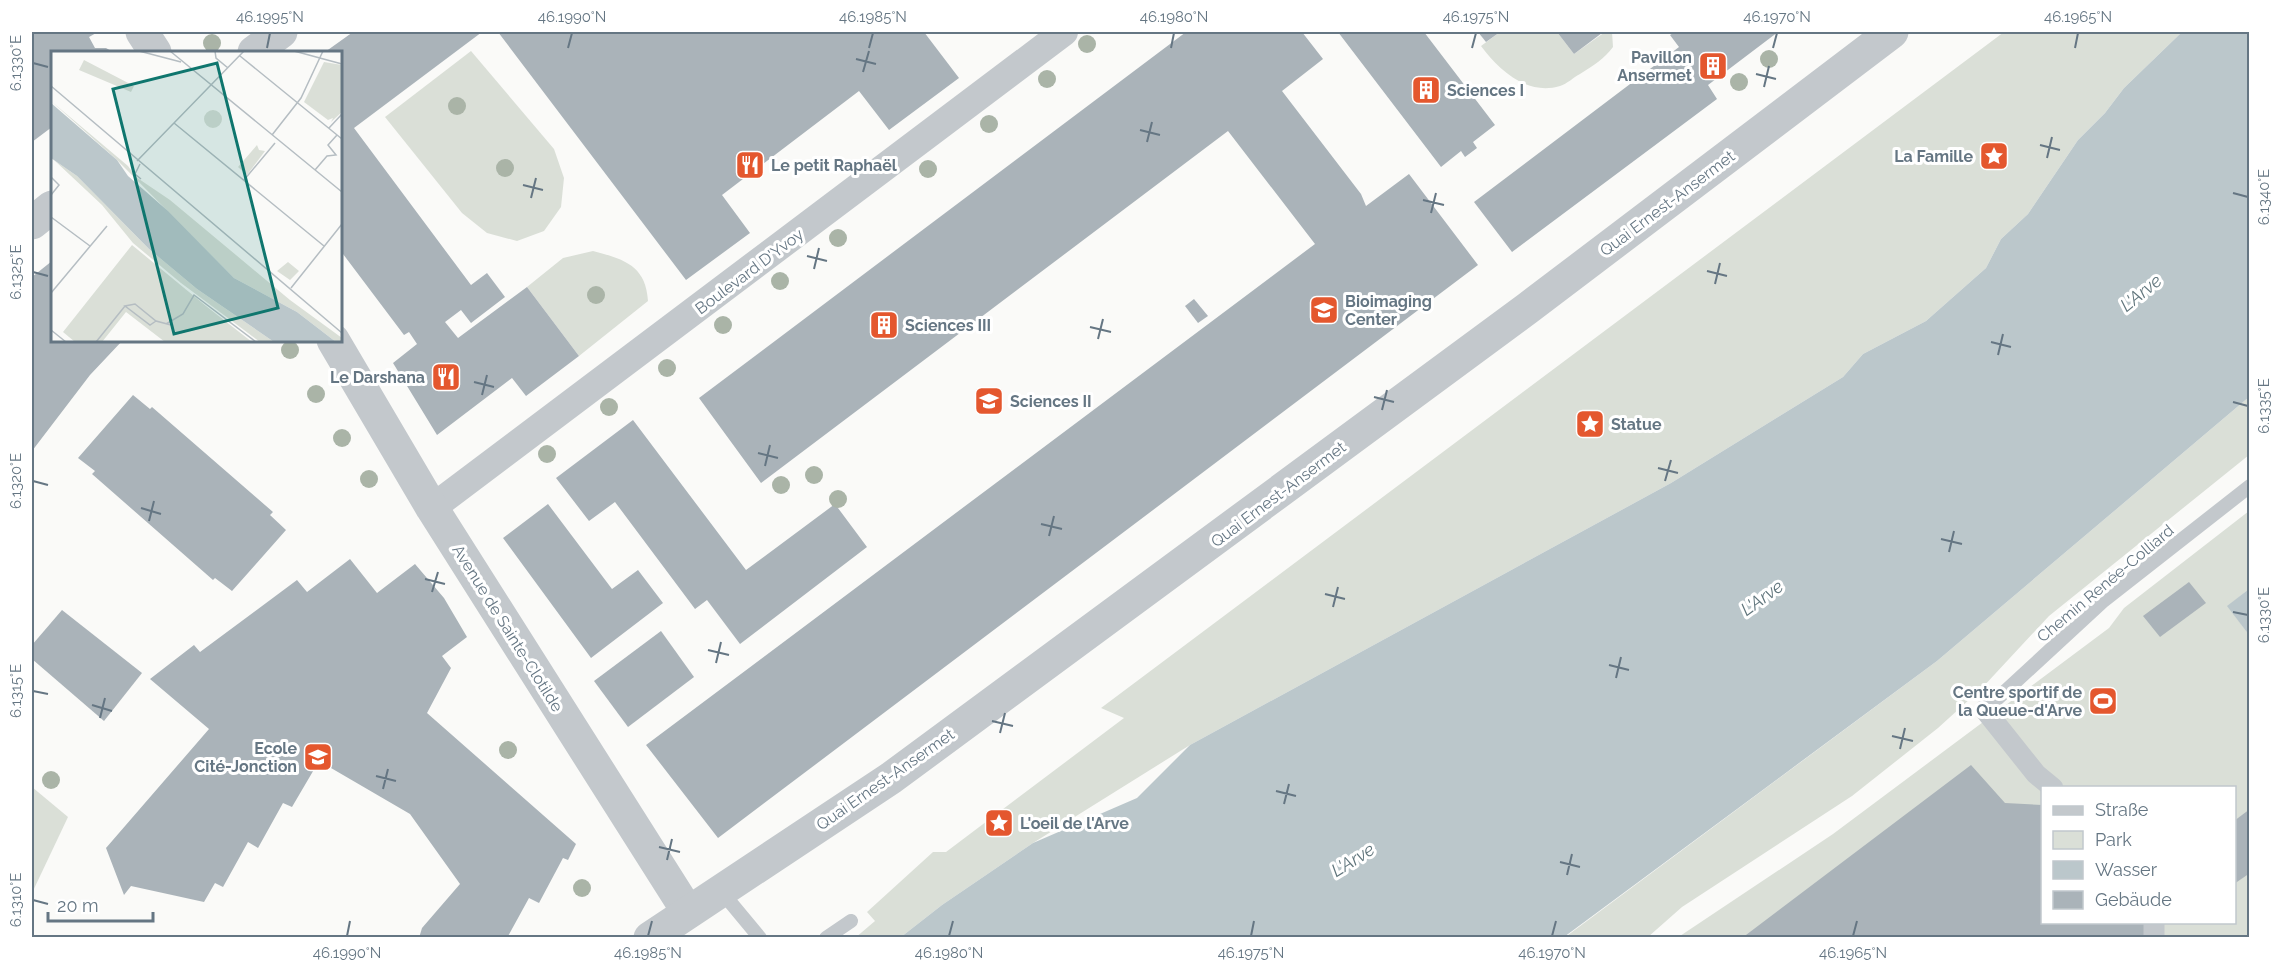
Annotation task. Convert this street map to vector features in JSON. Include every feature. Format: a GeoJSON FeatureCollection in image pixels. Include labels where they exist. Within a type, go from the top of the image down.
{"type":"FeatureCollection","features":[{"type":"Feature","properties":{"kind":"street"},"geometry":{"type":"LineString","coordinates":[[142,32],[154,51]]}},
{"type":"Feature","properties":{"kind":"street"},"geometry":{"type":"LineString","coordinates":[[255,51],[281,32]]}},
{"type":"Feature","properties":{"kind":"street","name":"Boulevard D'Yvoy"},"geometry":{"type":"LineString","coordinates":[[432,508],[1064,32]]}},
{"type":"Feature","properties":{"kind":"street","name":"Quai Ernest-Ansermet"},"geometry":{"type":"LineString","coordinates":[[650,938],[891,778],[1528,308],[1893,32]]}},
{"type":"Feature","properties":{"kind":"street"},"geometry":{"type":"LineString","coordinates":[[32,223],[51,208]]}},
{"type":"Feature","properties":{"kind":"street","name":"Avenue de Sainte-Clotilde"},"geometry":{"type":"LineString","coordinates":[[334,342],[432,508],[688,912]]}},
{"type":"Feature","properties":{"kind":"street"},"geometry":{"type":"LineString","coordinates":[[1985,710],[2036,774],[2051,786]]}},
{"type":"Feature","properties":{"kind":"lane","name":"Chemin Renée-Colliard"},"geometry":{"type":"LineString","coordinates":[[1985,710],[2102,602],[2250,486]]}},
{"type":"Feature","properties":{"kind":"lane"},"geometry":{"type":"LineString","coordinates":[[721,891],[760,938]]}},
{"type":"Feature","properties":{"kind":"lane"},"geometry":{"type":"LineString","coordinates":[[826,938],[851,921]]}},
{"type":"Feature","properties":{"kind":"green space"},"geometry":{"type":"Polygon","coordinates":[[[1500,32],[1557,32],[1574,54],[1605,32],[1612,32],[1613,47],[1598,62],[1565,84],[1548,88],[1536,87],[1525,84],[1505,72],[1481,46],[1500,32]]]}},
{"type":"Feature","properties":{"kind":"green space"},"geometry":{"type":"Polygon","coordinates":[[[2004,32],[2182,32],[2124,88],[2105,113],[2078,140],[2028,214],[2001,239],[1986,268],[1926,321],[1863,354],[1843,377],[1671,483],[1190,745],[1033,843],[942,905],[901,937],[855,938],[875,921],[867,912],[933,852],[946,852],[1124,718],[1101,708],[2004,32]]]}},
{"type":"Feature","properties":{"kind":"green space"},"geometry":{"type":"Polygon","coordinates":[[[471,51],[554,149],[564,178],[561,207],[544,231],[517,241],[487,233],[462,213],[385,117],[471,51]]]}},
{"type":"Feature","properties":{"kind":"green space"},"geometry":{"type":"Polygon","coordinates":[[[593,251],[623,261],[638,271],[643,279],[648,301],[579,356],[527,287],[563,258],[593,251]]]}},
{"type":"Feature","properties":{"kind":"green space"},"geometry":{"type":"Polygon","coordinates":[[[2249,397],[2249,455],[2049,616],[1982,688],[1938,728],[1852,796],[1682,907],[1648,937],[1564,938],[1937,661],[2249,397]]]}},
{"type":"Feature","properties":{"kind":"green space","name":"Centre sportif de la Queue-d'Arve"},"geometry":{"type":"Polygon","coordinates":[[[2249,511],[2249,589],[2228,606],[2249,635],[2249,937],[1677,938],[1833,834],[2109,628],[2124,608],[2249,511]]]}},
{"type":"Feature","properties":{"kind":"green space"},"geometry":{"type":"Polygon","coordinates":[[[32,787],[68,817],[32,893],[32,787]]]}},
{"type":"Feature","properties":{"kind":"water","name":"L'Arve"},"geometry":{"type":"Polygon","coordinates":[[[2182,32],[2249,32],[2249,397],[1937,661],[1564,937],[901,937],[942,905],[1033,843],[1137,798],[1190,745],[1671,483],[1843,377],[1863,354],[1926,321],[1986,268],[2001,239],[2028,214],[2078,140],[2105,113],[2124,88],[2182,32]]]}},
{"type":"Feature","properties":{"kind":"water"},"geometry":{"type":"Polygon","coordinates":[[[2249,589],[2249,635],[2227,606],[2249,589]]]}},
{"type":"Feature","properties":{"kind":"building"},"geometry":{"type":"Polygon","coordinates":[[[32,32],[98,32],[89,37],[95,48],[106,48],[111,51],[51,51],[51,128],[32,142],[32,32]]]}},
{"type":"Feature","properties":{"kind":"building"},"geometry":{"type":"Polygon","coordinates":[[[353,32],[482,32],[354,128],[471,285],[487,273],[505,297],[471,323],[461,310],[445,322],[458,338],[527,287],[579,356],[526,396],[512,378],[437,435],[393,363],[417,344],[409,332],[404,335],[342,253],[342,51],[326,51],[353,32]]]}},
{"type":"Feature","properties":{"kind":"building"},"geometry":{"type":"Polygon","coordinates":[[[498,32],[924,32],[959,78],[889,130],[859,91],[722,195],[750,233],[686,280],[498,32]]]}},
{"type":"Feature","properties":{"kind":"building"},"geometry":{"type":"Polygon","coordinates":[[[1186,32],[1302,32],[1323,59],[1282,91],[1361,194],[1366,206],[1409,174],[1478,265],[718,838],[646,745],[1315,244],[1228,131],[761,483],[699,398],[1186,32]]]}},
{"type":"Feature","properties":{"kind":"building","name":"Sciences I"},"geometry":{"type":"Polygon","coordinates":[[[1338,32],[1424,32],[1495,125],[1473,142],[1477,148],[1465,157],[1461,151],[1441,167],[1338,32]]]}},
{"type":"Feature","properties":{"kind":"building"},"geometry":{"type":"Polygon","coordinates":[[[1478,32],[1500,32],[1486,42],[1478,32]]]}},
{"type":"Feature","properties":{"kind":"building"},"geometry":{"type":"Polygon","coordinates":[[[1557,32],[1601,32],[1602,33],[1574,54],[1557,32]]]}},
{"type":"Feature","properties":{"kind":"building"},"geometry":{"type":"Polygon","coordinates":[[[1675,32],[1778,32],[1708,85],[1717,99],[1512,252],[1474,202],[1679,47],[1670,35],[1675,32]]]}},
{"type":"Feature","properties":{"kind":"building"},"geometry":{"type":"Polygon","coordinates":[[[51,262],[51,342],[121,342],[90,375],[32,451],[32,277],[51,262]]]}},
{"type":"Feature","properties":{"kind":"building"},"geometry":{"type":"Polygon","coordinates":[[[1194,299],[1208,316],[1198,323],[1185,306],[1194,299]]]}},
{"type":"Feature","properties":{"kind":"building"},"geometry":{"type":"Polygon","coordinates":[[[133,395],[150,409],[152,407],[273,512],[270,515],[286,530],[232,591],[215,578],[213,580],[92,474],[95,471],[78,458],[133,395]]]}},
{"type":"Feature","properties":{"kind":"building"},"geometry":{"type":"Polygon","coordinates":[[[633,420],[746,570],[835,504],[867,547],[740,644],[707,600],[695,609],[615,502],[589,521],[556,478],[633,420]]]}},
{"type":"Feature","properties":{"kind":"building"},"geometry":{"type":"Polygon","coordinates":[[[548,504],[612,589],[638,570],[663,603],[591,658],[503,538],[548,504]]]}},
{"type":"Feature","properties":{"kind":"building"},"geometry":{"type":"Polygon","coordinates":[[[350,559],[377,593],[415,564],[444,598],[467,637],[442,656],[451,668],[427,713],[576,844],[568,860],[563,858],[539,903],[529,898],[507,938],[419,938],[422,928],[460,884],[410,814],[319,761],[292,807],[283,803],[258,848],[248,842],[223,887],[215,883],[204,902],[131,886],[124,895],[106,848],[209,729],[150,679],[194,645],[200,652],[297,580],[307,592],[350,559]]]}},
{"type":"Feature","properties":{"kind":"building"},"geometry":{"type":"Polygon","coordinates":[[[2189,582],[2206,603],[2160,637],[2143,616],[2189,582]]]}},
{"type":"Feature","properties":{"kind":"building"},"geometry":{"type":"Polygon","coordinates":[[[62,610],[142,673],[104,721],[32,659],[32,645],[62,610]]]}},
{"type":"Feature","properties":{"kind":"building"},"geometry":{"type":"Polygon","coordinates":[[[661,631],[694,677],[628,727],[594,681],[661,631]]]}},
{"type":"Feature","properties":{"kind":"building"},"geometry":{"type":"Polygon","coordinates":[[[1971,765],[2005,803],[2041,805],[2041,924],[2145,924],[2145,938],[1742,938],[1971,765]]]}},
{"type":"Feature","properties":{"kind":"building"},"geometry":{"type":"Polygon","coordinates":[[[2250,809],[2250,873],[2236,883],[2236,820],[2250,809]]]}},
{"type":"Feature","properties":{"kind":"place","name":"Pavillon Ansermet"},"geometry":{"type":"Point","coordinates":[1713,66]}},
{"type":"Feature","properties":{"kind":"place","name":"Sciences I"},"geometry":{"type":"Point","coordinates":[1426,90]}},
{"type":"Feature","properties":{"kind":"place","name":"La Famille"},"geometry":{"type":"Point","coordinates":[1994,156]}},
{"type":"Feature","properties":{"kind":"place","name":"Le petit Raphaël"},"geometry":{"type":"Point","coordinates":[750,165]}},
{"type":"Feature","properties":{"kind":"place","name":"Bioimaging Center"},"geometry":{"type":"Point","coordinates":[1324,310]}},
{"type":"Feature","properties":{"kind":"place","name":"Sciences III"},"geometry":{"type":"Point","coordinates":[884,325]}},
{"type":"Feature","properties":{"kind":"place","name":"Le Darshana"},"geometry":{"type":"Point","coordinates":[446,377]}},
{"type":"Feature","properties":{"kind":"place","name":"Sciences II"},"geometry":{"type":"Point","coordinates":[989,401]}},
{"type":"Feature","properties":{"kind":"place","name":"Statue"},"geometry":{"type":"Point","coordinates":[1590,424]}},
{"type":"Feature","properties":{"kind":"place","name":"Centre sportif de la Queue-d'Arve"},"geometry":{"type":"Point","coordinates":[2103,701]}},
{"type":"Feature","properties":{"kind":"place","name":"Ecole Cité-Jonction"},"geometry":{"type":"Point","coordinates":[318,757]}},
{"type":"Feature","properties":{"kind":"place","name":"L'oeil de l'Arve"},"geometry":{"type":"Point","coordinates":[999,823]}}]}
